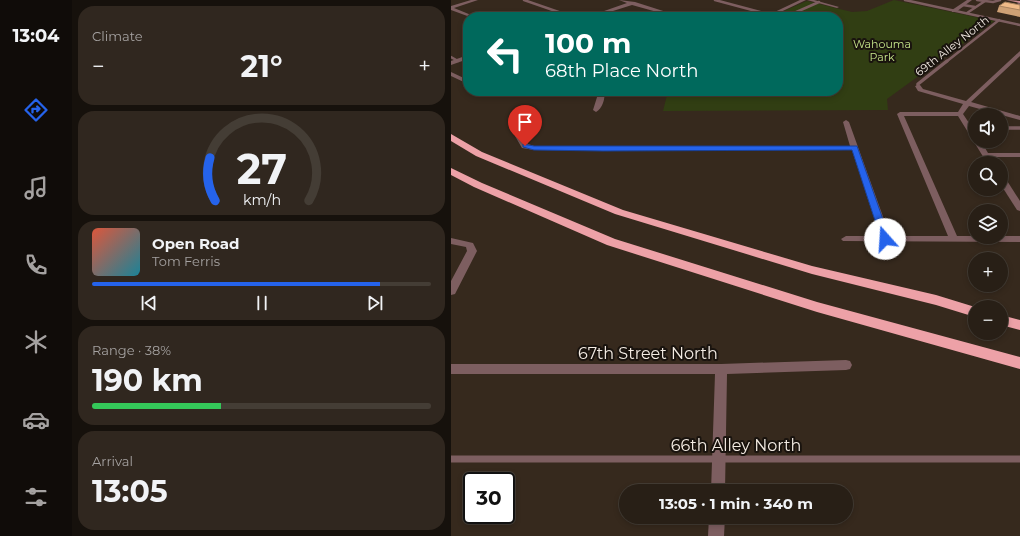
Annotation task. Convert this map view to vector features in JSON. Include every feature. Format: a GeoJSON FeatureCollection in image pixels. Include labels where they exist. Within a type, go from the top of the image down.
{"type":"FeatureCollection","features":[{"type":"Feature","properties":{"kind":"highway"},"geometry":{"type":"LineString","coordinates":[[451,137],[479,154],[619,212],[812,270],[936,300],[968,310]]}},
{"type":"Feature","properties":{"kind":"highway"},"geometry":{"type":"LineString","coordinates":[[451,171],[478,185],[611,242],[817,307],[1020,363]]}},
{"type":"Feature","properties":{"kind":"highway"},"geometry":{"type":"LineString","coordinates":[[1008,322],[1020,325]]}},
{"type":"Feature","properties":{"kind":"main road"},"geometry":{"type":"LineString","coordinates":[[1008,0],[1020,3]]}},
{"type":"Feature","properties":{"kind":"street"},"geometry":{"type":"LineString","coordinates":[[451,7],[476,0]]}},
{"type":"Feature","properties":{"kind":"street"},"geometry":{"type":"LineString","coordinates":[[621,0],[662,12]]}},
{"type":"Feature","properties":{"kind":"street"},"geometry":{"type":"LineString","coordinates":[[604,12],[640,0]]}},
{"type":"Feature","properties":{"kind":"street"},"geometry":{"type":"LineString","coordinates":[[778,12],[804,0]]}},
{"type":"Feature","properties":{"kind":"street"},"geometry":{"type":"LineString","coordinates":[[809,0],[837,7]]}},
{"type":"Feature","properties":{"kind":"street"},"geometry":{"type":"LineString","coordinates":[[954,11],[970,0]]}},
{"type":"Feature","properties":{"kind":"street"},"geometry":{"type":"LineString","coordinates":[[451,7],[463,12]]}},
{"type":"Feature","properties":{"kind":"street"},"geometry":{"type":"LineString","coordinates":[[960,114],[967,103],[1020,53]]}},
{"type":"Feature","properties":{"kind":"street"},"geometry":{"type":"LineString","coordinates":[[451,63],[463,59]]}},
{"type":"Feature","properties":{"kind":"street"},"geometry":{"type":"LineString","coordinates":[[451,74],[463,80]]}},
{"type":"Feature","properties":{"kind":"street"},"geometry":{"type":"LineString","coordinates":[[918,86],[920,90],[1020,118]]}},
{"type":"Feature","properties":{"kind":"street"},"geometry":{"type":"LineString","coordinates":[[596,110],[602,96]]}},
{"type":"Feature","properties":{"kind":"street"},"geometry":{"type":"LineString","coordinates":[[954,240],[900,114],[960,114],[968,123]]}},
{"type":"Feature","properties":{"kind":"street"},"geometry":{"type":"LineString","coordinates":[[846,122],[885,239]]}},
{"type":"Feature","properties":{"kind":"street"},"geometry":{"type":"LineString","coordinates":[[519,136],[525,146],[534,148],[855,148]]}},
{"type":"Feature","properties":{"kind":"street"},"geometry":{"type":"LineString","coordinates":[[982,148],[986,155],[1020,155]]}},
{"type":"Feature","properties":{"kind":"street"},"geometry":{"type":"LineString","coordinates":[[1008,189],[1020,208]]}},
{"type":"Feature","properties":{"kind":"street"},"geometry":{"type":"LineString","coordinates":[[846,239],[1020,239]]}},
{"type":"Feature","properties":{"kind":"street"},"geometry":{"type":"LineString","coordinates":[[451,241],[470,245],[472,251],[451,291]]}},
{"type":"Feature","properties":{"kind":"street","name":"67th Street North"},"geometry":{"type":"LineString","coordinates":[[451,369],[721,369],[846,365]]}},
{"type":"Feature","properties":{"kind":"street"},"geometry":{"type":"LineString","coordinates":[[718,484],[721,369]]}},
{"type":"Feature","properties":{"kind":"street"},"geometry":{"type":"LineString","coordinates":[[716,536],[717,524]]}},
{"type":"Feature","properties":{"kind":"lane"},"geometry":{"type":"LineString","coordinates":[[524,0],[559,12]]}},
{"type":"Feature","properties":{"kind":"lane"},"geometry":{"type":"LineString","coordinates":[[715,0],[756,12]]}},
{"type":"Feature","properties":{"kind":"lane"},"geometry":{"type":"LineString","coordinates":[[905,0],[1020,25]]}},
{"type":"Feature","properties":{"kind":"lane"},"geometry":{"type":"LineString","coordinates":[[920,3],[925,0]]}},
{"type":"Feature","properties":{"kind":"lane"},"geometry":{"type":"LineString","coordinates":[[977,0],[996,2],[1001,0]]}},
{"type":"Feature","properties":{"kind":"lane"},"geometry":{"type":"LineString","coordinates":[[967,14],[985,1]]}},
{"type":"Feature","properties":{"kind":"lane"},"geometry":{"type":"LineString","coordinates":[[797,12],[819,2]]}},
{"type":"Feature","properties":{"kind":"lane"},"geometry":{"type":"LineString","coordinates":[[1020,3],[1014,8],[1020,9]]}},
{"type":"Feature","properties":{"kind":"lane"},"geometry":{"type":"LineString","coordinates":[[963,5],[975,7]]}},
{"type":"Feature","properties":{"kind":"lane"},"geometry":{"type":"LineString","coordinates":[[785,9],[792,12]]}},
{"type":"Feature","properties":{"kind":"lane","name":"69th Alley North"},"geometry":{"type":"LineString","coordinates":[[918,86],[918,84],[924,79],[999,20]]}},
{"type":"Feature","properties":{"kind":"lane"},"geometry":{"type":"LineString","coordinates":[[451,57],[458,61]]}},
{"type":"Feature","properties":{"kind":"lane"},"geometry":{"type":"LineString","coordinates":[[1008,128],[1020,128]]}},
{"type":"Feature","properties":{"kind":"lane","name":"66th Alley North"},"geometry":{"type":"LineString","coordinates":[[451,459],[1020,458]]}},
{"type":"Feature","properties":{"kind":"green space","name":"Wahouma Park"},"geometry":{"type":"Polygon","coordinates":[[[894,0],[994,21],[887,99],[888,110],[663,111],[667,96],[843,96],[843,12],[782,12],[807,1],[852,12],[867,11],[894,0]]]}},
{"type":"Feature","properties":{"kind":"building"},"geometry":{"type":"Polygon","coordinates":[[[1005,2],[1020,5],[1020,10],[999,6],[1005,2]]]}},
{"type":"Feature","properties":{"kind":"route"},"geometry":{"type":"LineString","coordinates":[[525,146],[534,148],[603,149],[855,148],[885,239]]}}]}
